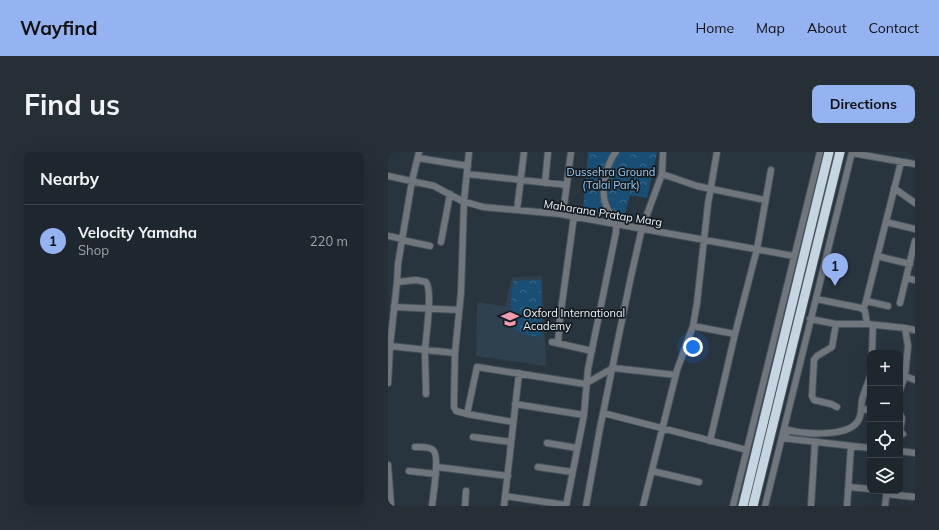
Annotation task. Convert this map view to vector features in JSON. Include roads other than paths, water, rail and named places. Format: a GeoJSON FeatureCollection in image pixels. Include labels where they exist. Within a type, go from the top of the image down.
{"type":"FeatureCollection","features":[{"type":"Feature","properties":{"kind":"highway"},"geometry":{"type":"LineString","coordinates":[[743,506],[829,152]]}},
{"type":"Feature","properties":{"kind":"highway"},"geometry":{"type":"LineString","coordinates":[[753,506],[840,152]]}},
{"type":"Feature","properties":{"kind":"street"},"geometry":{"type":"LineString","coordinates":[[469,152],[464,201],[461,293],[455,353],[454,407],[456,411],[467,414],[513,422]]}},
{"type":"Feature","properties":{"kind":"street"},"geometry":{"type":"LineString","coordinates":[[517,210],[524,152]]}},
{"type":"Feature","properties":{"kind":"street"},"geometry":{"type":"LineString","coordinates":[[545,183],[548,152]]}},
{"type":"Feature","properties":{"kind":"street"},"geometry":{"type":"LineString","coordinates":[[563,214],[571,152]]}},
{"type":"Feature","properties":{"kind":"street"},"geometry":{"type":"LineString","coordinates":[[609,223],[611,214],[605,202],[604,189],[608,164],[616,152]]}},
{"type":"Feature","properties":{"kind":"street"},"geometry":{"type":"LineString","coordinates":[[586,506],[603,413],[642,228],[662,174],[663,152]]}},
{"type":"Feature","properties":{"kind":"street"},"geometry":{"type":"LineString","coordinates":[[643,506],[676,375],[693,326],[697,303],[703,240],[717,152]]}},
{"type":"Feature","properties":{"kind":"street"},"geometry":{"type":"LineString","coordinates":[[733,506],[820,152]]}},
{"type":"Feature","properties":{"kind":"street"},"geometry":{"type":"LineString","coordinates":[[765,506],[783,438],[810,319],[852,153],[915,164]]}},
{"type":"Feature","properties":{"kind":"street"},"geometry":{"type":"LineString","coordinates":[[388,383],[394,307],[391,300],[397,282],[398,264],[412,181],[419,155],[468,166]]}},
{"type":"Feature","properties":{"kind":"street"},"geometry":{"type":"LineString","coordinates":[[888,306],[866,303],[901,162]]}},
{"type":"Feature","properties":{"kind":"street"},"geometry":{"type":"LineString","coordinates":[[710,441],[757,249],[771,170]]}},
{"type":"Feature","properties":{"kind":"street"},"geometry":{"type":"LineString","coordinates":[[467,174],[567,185]]}},
{"type":"Feature","properties":{"kind":"street"},"geometry":{"type":"LineString","coordinates":[[662,174],[711,190],[765,200]]}},
{"type":"Feature","properties":{"kind":"street","name":"Maharana Pratap Marg"},"geometry":{"type":"LineString","coordinates":[[388,176],[434,186],[464,201],[483,206],[563,214],[794,256]]}},
{"type":"Feature","properties":{"kind":"street"},"geometry":{"type":"LineString","coordinates":[[894,188],[915,203]]}},
{"type":"Feature","properties":{"kind":"street"},"geometry":{"type":"LineString","coordinates":[[441,242],[450,194]]}},
{"type":"Feature","properties":{"kind":"street"},"geometry":{"type":"LineString","coordinates":[[574,216],[560,318],[555,343],[592,351]]}},
{"type":"Feature","properties":{"kind":"street"},"geometry":{"type":"LineString","coordinates":[[886,222],[915,229]]}},
{"type":"Feature","properties":{"kind":"street"},"geometry":{"type":"LineString","coordinates":[[506,496],[566,506],[584,415],[586,384],[616,232],[616,224]]}},
{"type":"Feature","properties":{"kind":"street"},"geometry":{"type":"LineString","coordinates":[[388,236],[430,246]]}},
{"type":"Feature","properties":{"kind":"street"},"geometry":{"type":"LineString","coordinates":[[900,303],[915,241]]}},
{"type":"Feature","properties":{"kind":"street"},"geometry":{"type":"LineString","coordinates":[[877,256],[910,264]]}},
{"type":"Feature","properties":{"kind":"street"},"geometry":{"type":"LineString","coordinates":[[906,278],[915,280]]}},
{"type":"Feature","properties":{"kind":"street"},"geometry":{"type":"LineString","coordinates":[[397,282],[416,280],[426,282],[428,285],[429,309],[425,350],[426,394]]}},
{"type":"Feature","properties":{"kind":"street"},"geometry":{"type":"LineString","coordinates":[[816,299],[861,308],[865,311],[870,325],[872,350]]}},
{"type":"Feature","properties":{"kind":"street"},"geometry":{"type":"LineString","coordinates":[[394,307],[459,310]]}},
{"type":"Feature","properties":{"kind":"street"},"geometry":{"type":"LineString","coordinates":[[810,319],[836,324],[870,325],[915,330]]}},
{"type":"Feature","properties":{"kind":"street"},"geometry":{"type":"LineString","coordinates":[[836,324],[832,347],[817,356],[814,360],[812,396],[814,400],[837,407]]}},
{"type":"Feature","properties":{"kind":"street"},"geometry":{"type":"LineString","coordinates":[[693,326],[735,334]]}},
{"type":"Feature","properties":{"kind":"street"},"geometry":{"type":"LineString","coordinates":[[901,386],[905,376],[908,346],[905,328]]}},
{"type":"Feature","properties":{"kind":"street"},"geometry":{"type":"LineString","coordinates":[[390,346],[455,353]]}},
{"type":"Feature","properties":{"kind":"street"},"geometry":{"type":"LineString","coordinates":[[467,414],[477,367],[586,384],[613,368],[676,375]]}},
{"type":"Feature","properties":{"kind":"street"},"geometry":{"type":"LineString","coordinates":[[504,506],[519,373]]}},
{"type":"Feature","properties":{"kind":"street"},"geometry":{"type":"LineString","coordinates":[[905,376],[915,380]]}},
{"type":"Feature","properties":{"kind":"street"},"geometry":{"type":"LineString","coordinates":[[783,438],[788,430],[811,433],[840,432],[851,428],[859,420],[864,391],[867,384]]}},
{"type":"Feature","properties":{"kind":"street"},"geometry":{"type":"LineString","coordinates":[[515,404],[584,415]]}},
{"type":"Feature","properties":{"kind":"street"},"geometry":{"type":"LineString","coordinates":[[861,409],[867,410]]}},
{"type":"Feature","properties":{"kind":"street"},"geometry":{"type":"LineString","coordinates":[[603,413],[747,450]]}},
{"type":"Feature","properties":{"kind":"street"},"geometry":{"type":"LineString","coordinates":[[473,437],[511,442]]}},
{"type":"Feature","properties":{"kind":"street"},"geometry":{"type":"LineString","coordinates":[[783,438],[867,448]]}},
{"type":"Feature","properties":{"kind":"street"},"geometry":{"type":"LineString","coordinates":[[547,442],[577,448]]}},
{"type":"Feature","properties":{"kind":"street"},"geometry":{"type":"LineString","coordinates":[[811,506],[815,442]]}},
{"type":"Feature","properties":{"kind":"street"},"geometry":{"type":"LineString","coordinates":[[847,506],[851,446]]}},
{"type":"Feature","properties":{"kind":"street"},"geometry":{"type":"LineString","coordinates":[[415,447],[431,448],[435,450],[437,456],[432,506]]}},
{"type":"Feature","properties":{"kind":"street"},"geometry":{"type":"LineString","coordinates":[[903,451],[915,453]]}},
{"type":"Feature","properties":{"kind":"street"},"geometry":{"type":"LineString","coordinates":[[388,465],[391,506]]}},
{"type":"Feature","properties":{"kind":"street"},"geometry":{"type":"LineString","coordinates":[[538,467],[572,472]]}},
{"type":"Feature","properties":{"kind":"street"},"geometry":{"type":"LineString","coordinates":[[409,471],[436,470],[508,476]]}},
{"type":"Feature","properties":{"kind":"street"},"geometry":{"type":"LineString","coordinates":[[652,471],[699,482]]}},
{"type":"Feature","properties":{"kind":"street"},"geometry":{"type":"LineString","coordinates":[[849,487],[867,489]]}},
{"type":"Feature","properties":{"kind":"street"},"geometry":{"type":"LineString","coordinates":[[465,506],[466,491]]}},
{"type":"Feature","properties":{"kind":"street"},"geometry":{"type":"LineString","coordinates":[[885,506],[887,494]]}},
{"type":"Feature","properties":{"kind":"street"},"geometry":{"type":"LineString","coordinates":[[894,494],[915,497]]}},
{"type":"Feature","properties":{"kind":"place","name":"Velocity Yamaha"},"geometry":{"type":"Point","coordinates":[835,286]}},
{"type":"Feature","properties":{"kind":"place","name":"Oxford International Academy"},"geometry":{"type":"Point","coordinates":[510,319]}},
{"type":"Feature","properties":{"kind":"park label","name":"Dussehra Ground (Talai Park)"},"geometry":{"type":"Point","coordinates":[611,178]}}]}
